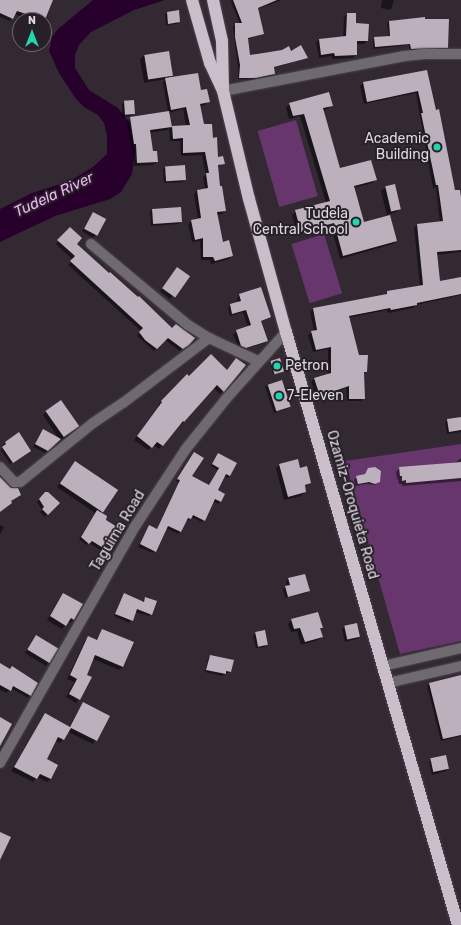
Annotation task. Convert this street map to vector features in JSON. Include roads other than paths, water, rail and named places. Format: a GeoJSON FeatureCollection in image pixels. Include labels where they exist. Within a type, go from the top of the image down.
{"type":"FeatureCollection","features":[{"type":"Feature","properties":{"kind":"highway","name":"Ozamiz-Oroquieta Road"},"geometry":{"type":"LineString","coordinates":[[214,2],[222,41],[223,91]]}},
{"type":"Feature","properties":{"kind":"highway","name":"Ozamiz-Oroquieta Road"},"geometry":{"type":"LineString","coordinates":[[193,3],[210,63],[223,91],[249,198],[286,332],[458,925]]}},
{"type":"Feature","properties":{"kind":"street"},"geometry":{"type":"LineString","coordinates":[[223,91],[405,56],[424,54],[461,54]]}},
{"type":"Feature","properties":{"kind":"street"},"geometry":{"type":"LineString","coordinates":[[91,244],[188,325],[209,338],[258,361]]}},
{"type":"Feature","properties":{"kind":"street","name":"Taguima Road"},"geometry":{"type":"LineString","coordinates":[[0,763],[136,525],[185,450],[258,361],[286,332]]}},
{"type":"Feature","properties":{"kind":"street"},"geometry":{"type":"LineString","coordinates":[[0,467],[14,482],[20,482],[93,423],[123,403],[209,338]]}},
{"type":"Feature","properties":{"kind":"street"},"geometry":{"type":"LineString","coordinates":[[383,666],[461,648]]}},
{"type":"Feature","properties":{"kind":"street"},"geometry":{"type":"LineString","coordinates":[[388,683],[461,666]]}},
{"type":"Feature","properties":{"kind":"water","name":"Tudela River"},"geometry":{"type":"Polygon","coordinates":[[[93,0],[165,0],[134,10],[91,32],[79,45],[75,55],[75,68],[89,90],[118,108],[129,122],[135,151],[132,174],[121,192],[110,199],[55,216],[0,242],[0,209],[32,193],[70,181],[93,167],[107,154],[107,135],[104,123],[98,115],[84,107],[76,99],[59,73],[49,52],[52,52],[52,37],[58,29],[93,0]]]}},
{"type":"Feature","properties":{"kind":"place","name":"Academic Building"},"geometry":{"type":"Point","coordinates":[437,147]}},
{"type":"Feature","properties":{"kind":"place","name":"Tudela Central School"},"geometry":{"type":"Point","coordinates":[356,222]}},
{"type":"Feature","properties":{"kind":"place","name":"Petron"},"geometry":{"type":"Point","coordinates":[277,366]}},
{"type":"Feature","properties":{"kind":"place","name":"7-Eleven"},"geometry":{"type":"Point","coordinates":[279,396]}}]}
